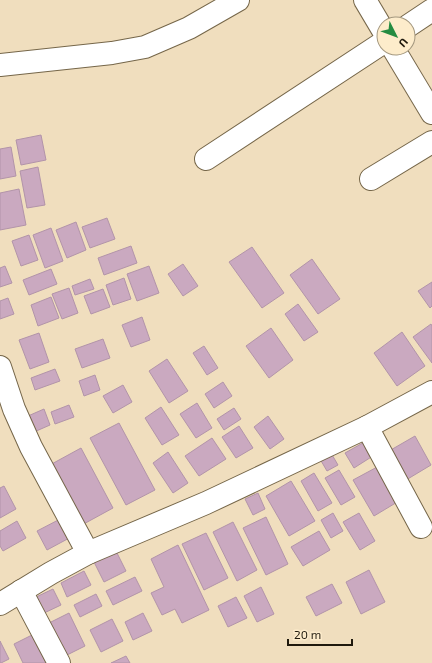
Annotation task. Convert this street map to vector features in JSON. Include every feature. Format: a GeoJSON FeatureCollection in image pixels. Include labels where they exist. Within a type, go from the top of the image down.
{"type":"FeatureCollection","features":[{"type":"Feature","properties":{"kind":"street"},"geometry":{"type":"LineString","coordinates":[[0,65],[112,53],[145,47],[189,28],[238,0]]}},
{"type":"Feature","properties":{"kind":"street"},"geometry":{"type":"LineString","coordinates":[[365,0],[376,19]]}},
{"type":"Feature","properties":{"kind":"street"},"geometry":{"type":"LineString","coordinates":[[416,21],[432,10]]}},
{"type":"Feature","properties":{"kind":"street"},"geometry":{"type":"LineString","coordinates":[[206,159],[376,47]]}},
{"type":"Feature","properties":{"kind":"street"},"geometry":{"type":"LineString","coordinates":[[398,56],[432,113]]}},
{"type":"Feature","properties":{"kind":"street"},"geometry":{"type":"LineString","coordinates":[[371,178],[432,142]]}},
{"type":"Feature","properties":{"kind":"street"},"geometry":{"type":"LineString","coordinates":[[0,367],[14,409],[31,447],[88,553]]}},
{"type":"Feature","properties":{"kind":"street"},"geometry":{"type":"LineString","coordinates":[[0,604],[88,553],[206,503],[368,427],[432,392]]}},
{"type":"Feature","properties":{"kind":"street"},"geometry":{"type":"LineString","coordinates":[[368,427],[422,528]]}},
{"type":"Feature","properties":{"kind":"street"},"geometry":{"type":"LineString","coordinates":[[22,591],[59,663]]}},
{"type":"Feature","properties":{"kind":"building"},"geometry":{"type":"Polygon","coordinates":[[[41,135],[46,160],[21,165],[16,140],[41,135]]]}},
{"type":"Feature","properties":{"kind":"building"},"geometry":{"type":"Polygon","coordinates":[[[11,147],[16,176],[0,179],[0,149],[11,147]]]}},
{"type":"Feature","properties":{"kind":"building"},"geometry":{"type":"Polygon","coordinates":[[[38,167],[45,205],[27,208],[20,171],[38,167]]]}},
{"type":"Feature","properties":{"kind":"building"},"geometry":{"type":"Polygon","coordinates":[[[19,189],[26,225],[0,230],[0,193],[19,189]]]}},
{"type":"Feature","properties":{"kind":"building"},"geometry":{"type":"Polygon","coordinates":[[[107,218],[115,239],[90,248],[82,227],[107,218]]]}},
{"type":"Feature","properties":{"kind":"building"},"geometry":{"type":"Polygon","coordinates":[[[76,222],[86,250],[67,258],[56,230],[76,222]]]}},
{"type":"Feature","properties":{"kind":"building"},"geometry":{"type":"Polygon","coordinates":[[[51,228],[63,261],[45,268],[33,235],[51,228]]]}},
{"type":"Feature","properties":{"kind":"building"},"geometry":{"type":"Polygon","coordinates":[[[29,235],[38,260],[21,266],[12,241],[29,235]]]}},
{"type":"Feature","properties":{"kind":"building"},"geometry":{"type":"Polygon","coordinates":[[[131,246],[137,263],[104,275],[98,258],[131,246]]]}},
{"type":"Feature","properties":{"kind":"building"},"geometry":{"type":"Polygon","coordinates":[[[252,247],[284,293],[262,308],[229,262],[252,247]]]}},
{"type":"Feature","properties":{"kind":"building"},"geometry":{"type":"Polygon","coordinates":[[[312,259],[340,299],[318,314],[290,275],[312,259]]]}},
{"type":"Feature","properties":{"kind":"building"},"geometry":{"type":"Polygon","coordinates":[[[183,264],[198,286],[183,296],[168,274],[183,264]]]}},
{"type":"Feature","properties":{"kind":"building"},"geometry":{"type":"Polygon","coordinates":[[[5,266],[12,283],[0,287],[0,268],[5,266]]]}},
{"type":"Feature","properties":{"kind":"building"},"geometry":{"type":"Polygon","coordinates":[[[149,266],[159,293],[137,301],[127,274],[149,266]]]}},
{"type":"Feature","properties":{"kind":"building"},"geometry":{"type":"Polygon","coordinates":[[[51,269],[57,284],[29,295],[23,280],[51,269]]]}},
{"type":"Feature","properties":{"kind":"building"},"geometry":{"type":"Polygon","coordinates":[[[124,278],[131,299],[113,305],[106,285],[124,278]]]}},
{"type":"Feature","properties":{"kind":"building"},"geometry":{"type":"Polygon","coordinates":[[[90,279],[94,289],[75,295],[72,286],[90,279]]]}},
{"type":"Feature","properties":{"kind":"building"},"geometry":{"type":"Polygon","coordinates":[[[432,282],[432,306],[430,308],[418,291],[432,282]]]}},
{"type":"Feature","properties":{"kind":"building"},"geometry":{"type":"Polygon","coordinates":[[[69,288],[78,313],[62,319],[52,294],[69,288]]]}},
{"type":"Feature","properties":{"kind":"building"},"geometry":{"type":"Polygon","coordinates":[[[103,289],[110,307],[91,314],[84,296],[103,289]]]}},
{"type":"Feature","properties":{"kind":"building"},"geometry":{"type":"Polygon","coordinates":[[[51,297],[59,318],[38,326],[31,305],[51,297]]]}},
{"type":"Feature","properties":{"kind":"building"},"geometry":{"type":"Polygon","coordinates":[[[8,298],[14,314],[0,319],[0,301],[8,298]]]}},
{"type":"Feature","properties":{"kind":"building"},"geometry":{"type":"Polygon","coordinates":[[[298,304],[318,332],[304,341],[285,314],[298,304]]]}},
{"type":"Feature","properties":{"kind":"building"},"geometry":{"type":"Polygon","coordinates":[[[142,317],[150,340],[131,347],[122,325],[142,317]]]}},
{"type":"Feature","properties":{"kind":"building"},"geometry":{"type":"Polygon","coordinates":[[[431,324],[432,326],[432,363],[413,337],[431,324]]]}},
{"type":"Feature","properties":{"kind":"building"},"geometry":{"type":"Polygon","coordinates":[[[271,328],[293,360],[269,378],[246,346],[271,328]]]}},
{"type":"Feature","properties":{"kind":"building"},"geometry":{"type":"Polygon","coordinates":[[[402,332],[425,366],[397,386],[374,353],[402,332]]]}},
{"type":"Feature","properties":{"kind":"building"},"geometry":{"type":"Polygon","coordinates":[[[39,333],[49,362],[30,369],[19,340],[39,333]]]}},
{"type":"Feature","properties":{"kind":"building"},"geometry":{"type":"Polygon","coordinates":[[[103,339],[110,358],[82,368],[75,349],[103,339]]]}},
{"type":"Feature","properties":{"kind":"building"},"geometry":{"type":"Polygon","coordinates":[[[204,346],[218,368],[207,375],[193,353],[204,346]]]}},
{"type":"Feature","properties":{"kind":"building"},"geometry":{"type":"Polygon","coordinates":[[[167,359],[188,391],[169,403],[149,371],[167,359]]]}},
{"type":"Feature","properties":{"kind":"building"},"geometry":{"type":"Polygon","coordinates":[[[55,369],[60,381],[35,390],[31,378],[55,369]]]}},
{"type":"Feature","properties":{"kind":"building"},"geometry":{"type":"Polygon","coordinates":[[[95,375],[100,390],[84,396],[79,381],[95,375]]]}},
{"type":"Feature","properties":{"kind":"building"},"geometry":{"type":"Polygon","coordinates":[[[223,382],[232,396],[214,408],[205,394],[223,382]]]}},
{"type":"Feature","properties":{"kind":"building"},"geometry":{"type":"Polygon","coordinates":[[[123,385],[132,402],[113,413],[103,396],[123,385]]]}},
{"type":"Feature","properties":{"kind":"building"},"geometry":{"type":"Polygon","coordinates":[[[197,403],[212,428],[196,438],[180,414],[197,403]]]}},
{"type":"Feature","properties":{"kind":"building"},"geometry":{"type":"Polygon","coordinates":[[[69,405],[74,417],[55,424],[51,412],[69,405]]]}},
{"type":"Feature","properties":{"kind":"building"},"geometry":{"type":"Polygon","coordinates":[[[161,407],[179,435],[162,445],[145,418],[161,407]]]}},
{"type":"Feature","properties":{"kind":"building"},"geometry":{"type":"Polygon","coordinates":[[[234,408],[241,419],[224,430],[217,419],[234,408]]]}},
{"type":"Feature","properties":{"kind":"building"},"geometry":{"type":"Polygon","coordinates":[[[44,409],[50,425],[34,432],[28,416],[44,409]]]}},
{"type":"Feature","properties":{"kind":"building"},"geometry":{"type":"Polygon","coordinates":[[[268,416],[284,439],[270,449],[254,427],[268,416]]]}},
{"type":"Feature","properties":{"kind":"building"},"geometry":{"type":"Polygon","coordinates":[[[119,423],[155,490],[126,505],[90,438],[119,423]]]}},
{"type":"Feature","properties":{"kind":"building"},"geometry":{"type":"Polygon","coordinates":[[[239,426],[253,448],[236,458],[222,437],[239,426]]]}},
{"type":"Feature","properties":{"kind":"building"},"geometry":{"type":"Polygon","coordinates":[[[415,436],[431,465],[406,480],[389,451],[415,436]]]}},
{"type":"Feature","properties":{"kind":"building"},"geometry":{"type":"Polygon","coordinates":[[[212,438],[226,459],[199,476],[185,456],[212,438]]]}},
{"type":"Feature","properties":{"kind":"building"},"geometry":{"type":"Polygon","coordinates":[[[368,440],[376,454],[354,468],[345,453],[368,440]]]}},
{"type":"Feature","properties":{"kind":"building"},"geometry":{"type":"Polygon","coordinates":[[[81,448],[113,508],[80,526],[48,466],[81,448]]]}},
{"type":"Feature","properties":{"kind":"building"},"geometry":{"type":"Polygon","coordinates":[[[168,452],[188,483],[173,493],[153,463],[168,452]]]}},
{"type":"Feature","properties":{"kind":"building"},"geometry":{"type":"Polygon","coordinates":[[[331,453],[338,465],[327,471],[320,459],[331,453]]]}},
{"type":"Feature","properties":{"kind":"building"},"geometry":{"type":"Polygon","coordinates":[[[379,466],[399,501],[374,516],[353,480],[379,466]]]}},
{"type":"Feature","properties":{"kind":"building"},"geometry":{"type":"Polygon","coordinates":[[[339,470],[355,497],[341,505],[325,478],[339,470]]]}},
{"type":"Feature","properties":{"kind":"building"},"geometry":{"type":"Polygon","coordinates":[[[314,473],[332,503],[318,511],[301,481],[314,473]]]}},
{"type":"Feature","properties":{"kind":"building"},"geometry":{"type":"Polygon","coordinates":[[[291,481],[315,521],[289,536],[266,496],[291,481]]]}},
{"type":"Feature","properties":{"kind":"building"},"geometry":{"type":"Polygon","coordinates":[[[4,486],[16,509],[0,518],[0,488],[4,486]]]}},
{"type":"Feature","properties":{"kind":"building"},"geometry":{"type":"Polygon","coordinates":[[[258,493],[265,509],[253,515],[245,499],[258,493]]]}},
{"type":"Feature","properties":{"kind":"building"},"geometry":{"type":"Polygon","coordinates":[[[333,513],[343,531],[331,538],[321,520],[333,513]]]}},
{"type":"Feature","properties":{"kind":"building"},"geometry":{"type":"Polygon","coordinates":[[[359,513],[375,541],[360,550],[343,522],[359,513]]]}},
{"type":"Feature","properties":{"kind":"building"},"geometry":{"type":"Polygon","coordinates":[[[64,517],[73,536],[47,550],[37,531],[64,517]]]}},
{"type":"Feature","properties":{"kind":"building"},"geometry":{"type":"Polygon","coordinates":[[[266,517],[288,564],[266,575],[243,528],[266,517]]]}},
{"type":"Feature","properties":{"kind":"building"},"geometry":{"type":"Polygon","coordinates":[[[17,521],[26,538],[3,551],[0,546],[0,531],[17,521]]]}},
{"type":"Feature","properties":{"kind":"building"},"geometry":{"type":"Polygon","coordinates":[[[233,522],[257,570],[237,581],[213,532],[233,522]]]}},
{"type":"Feature","properties":{"kind":"building"},"geometry":{"type":"Polygon","coordinates":[[[319,531],[330,550],[303,566],[291,547],[319,531]]]}},
{"type":"Feature","properties":{"kind":"building"},"geometry":{"type":"Polygon","coordinates":[[[206,533],[228,578],[204,590],[182,544],[206,533]]]}},
{"type":"Feature","properties":{"kind":"building"},"geometry":{"type":"Polygon","coordinates":[[[178,545],[209,610],[182,623],[175,609],[162,615],[151,593],[164,587],[151,559],[178,545]]]}},
{"type":"Feature","properties":{"kind":"building"},"geometry":{"type":"Polygon","coordinates":[[[116,551],[126,571],[104,582],[94,562],[116,551]]]}},
{"type":"Feature","properties":{"kind":"building"},"geometry":{"type":"Polygon","coordinates":[[[369,570],[385,602],[361,614],[346,582],[369,570]]]}},
{"type":"Feature","properties":{"kind":"building"},"geometry":{"type":"Polygon","coordinates":[[[84,571],[91,585],[67,597],[61,583],[84,571]]]}},
{"type":"Feature","properties":{"kind":"building"},"geometry":{"type":"Polygon","coordinates":[[[135,577],[142,591],[113,605],[106,591],[135,577]]]}},
{"type":"Feature","properties":{"kind":"building"},"geometry":{"type":"Polygon","coordinates":[[[332,584],[342,603],[316,616],[306,597],[332,584]]]}},
{"type":"Feature","properties":{"kind":"building"},"geometry":{"type":"Polygon","coordinates":[[[261,587],[274,614],[257,622],[244,596],[261,587]]]}},
{"type":"Feature","properties":{"kind":"building"},"geometry":{"type":"Polygon","coordinates":[[[53,589],[61,605],[42,614],[34,598],[53,589]]]}},
{"type":"Feature","properties":{"kind":"building"},"geometry":{"type":"Polygon","coordinates":[[[96,594],[102,606],[80,617],[74,605],[96,594]]]}},
{"type":"Feature","properties":{"kind":"building"},"geometry":{"type":"Polygon","coordinates":[[[236,597],[247,618],[228,627],[218,606],[236,597]]]}},
{"type":"Feature","properties":{"kind":"building"},"geometry":{"type":"Polygon","coordinates":[[[69,613],[85,646],[65,656],[49,623],[69,613]]]}},
{"type":"Feature","properties":{"kind":"building"},"geometry":{"type":"Polygon","coordinates":[[[143,613],[152,631],[133,640],[125,622],[143,613]]]}},
{"type":"Feature","properties":{"kind":"building"},"geometry":{"type":"Polygon","coordinates":[[[112,619],[123,641],[101,652],[90,630],[112,619]]]}},
{"type":"Feature","properties":{"kind":"building"},"geometry":{"type":"Polygon","coordinates":[[[38,632],[53,663],[23,663],[14,644],[38,632]]]}},
{"type":"Feature","properties":{"kind":"building"},"geometry":{"type":"Polygon","coordinates":[[[0,641],[9,659],[1,663],[0,663],[0,641]]]}},
{"type":"Feature","properties":{"kind":"building"},"geometry":{"type":"Polygon","coordinates":[[[126,656],[130,663],[111,663],[126,656]]]}}]}
